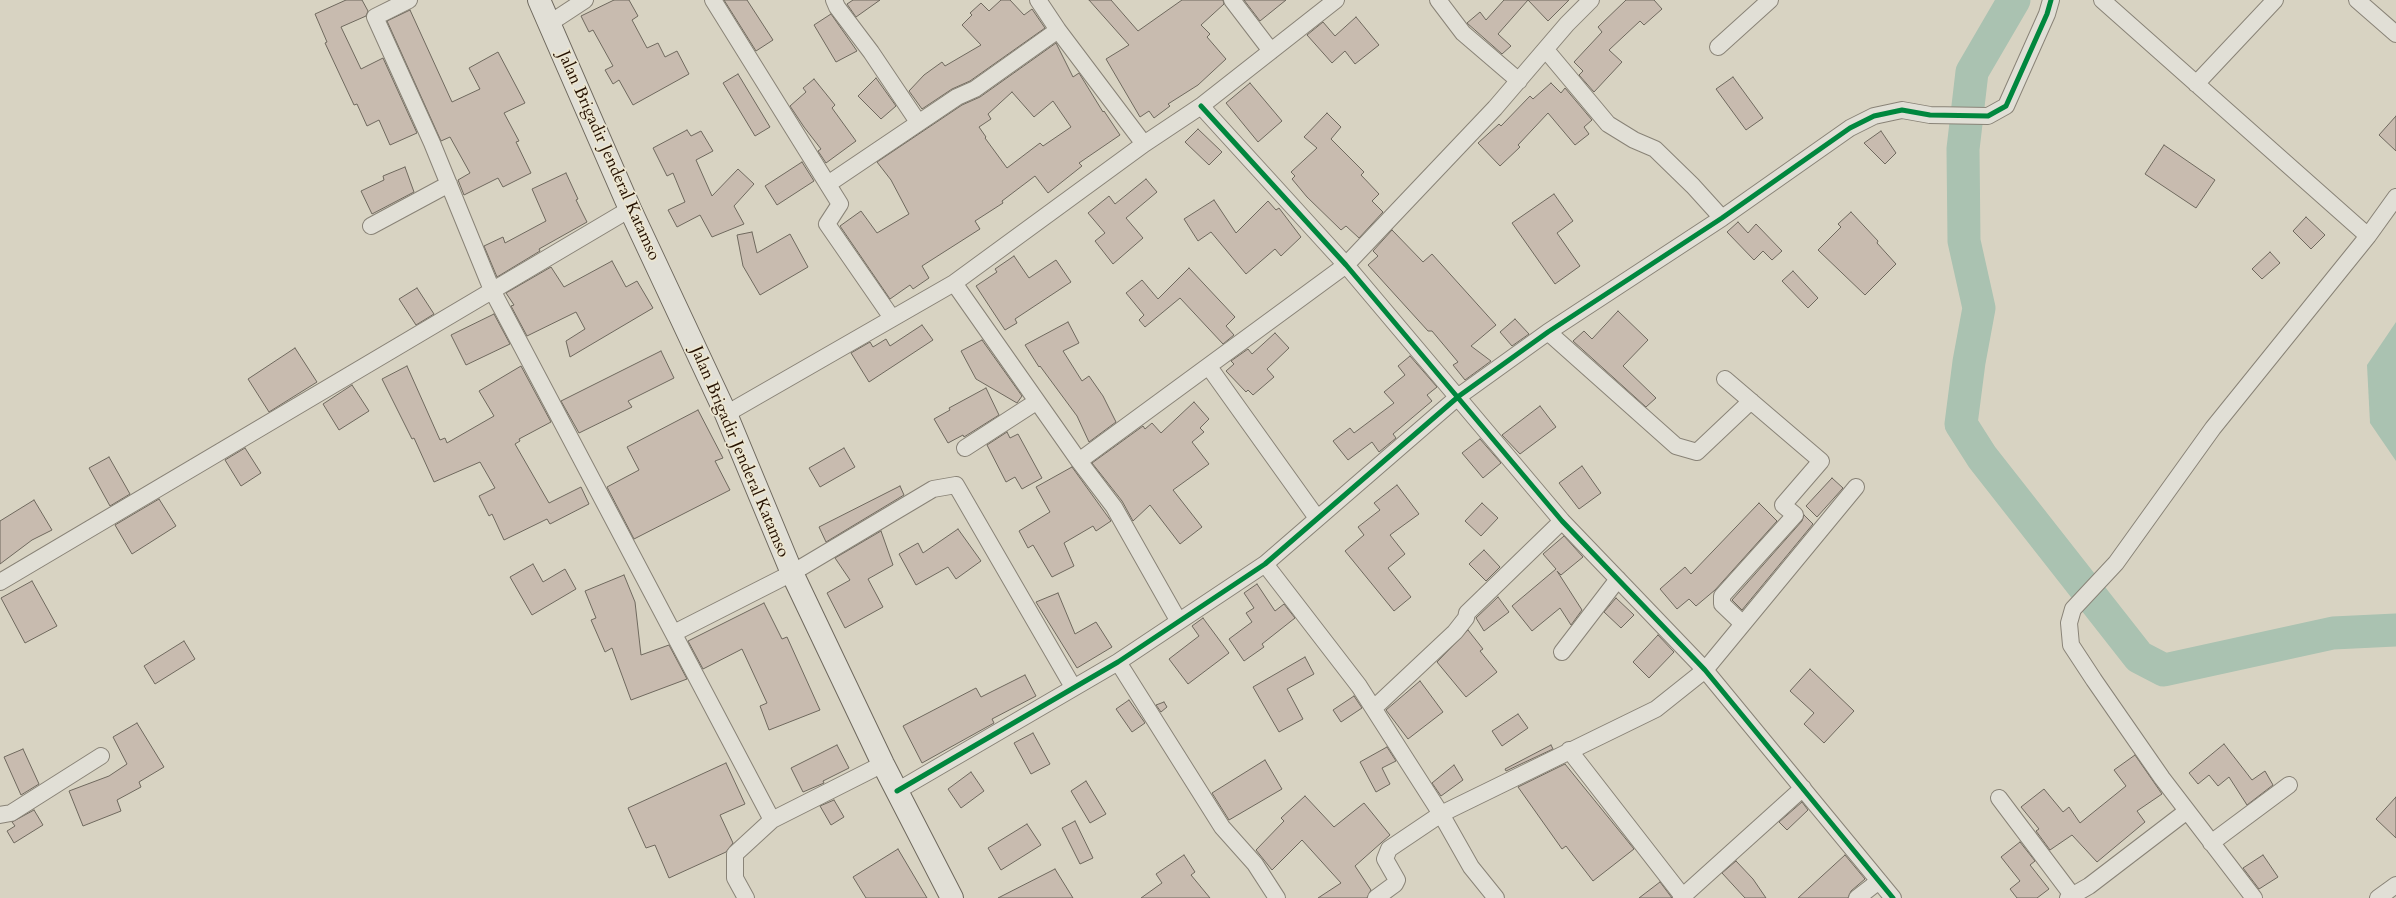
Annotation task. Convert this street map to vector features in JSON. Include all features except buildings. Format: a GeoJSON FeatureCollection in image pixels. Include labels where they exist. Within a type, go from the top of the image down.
{"type":"FeatureCollection","features":[{"type":"Feature","properties":{"kind":"main road","name":"Jalan Brigadir Jenderal Katamso"},"geometry":{"type":"LineString","coordinates":[[539,0],[630,209],[726,414],[792,573],[883,764],[952,898]]}},
{"type":"Feature","properties":{"kind":"street"},"geometry":{"type":"LineString","coordinates":[[409,0],[375,17],[449,184],[492,290],[772,820]]}},
{"type":"Feature","properties":{"kind":"street"},"geometry":{"type":"LineString","coordinates":[[550,23],[585,0]]}},
{"type":"Feature","properties":{"kind":"street"},"geometry":{"type":"LineString","coordinates":[[713,0],[840,204],[827,224],[892,318]]}},
{"type":"Feature","properties":{"kind":"street"},"geometry":{"type":"LineString","coordinates":[[834,0],[837,7],[871,52],[918,122]]}},
{"type":"Feature","properties":{"kind":"street"},"geometry":{"type":"LineString","coordinates":[[1232,0],[1271,51]]}},
{"type":"Feature","properties":{"kind":"street"},"geometry":{"type":"LineString","coordinates":[[726,414],[954,283],[1144,144],[1201,106],[1336,0]]}},
{"type":"Feature","properties":{"kind":"street"},"geometry":{"type":"LineString","coordinates":[[1438,0],[1463,33],[1520,81]]}},
{"type":"Feature","properties":{"kind":"street"},"geometry":{"type":"LineString","coordinates":[[1079,461],[1346,265],[1520,81],[1567,24],[1591,0]]}},
{"type":"Feature","properties":{"kind":"street"},"geometry":{"type":"LineString","coordinates":[[1718,47],[1770,0]]}},
{"type":"Feature","properties":{"kind":"street"},"geometry":{"type":"LineString","coordinates":[[897,791],[1118,662],[1178,620],[1265,564],[1459,396],[1548,332],[1722,218],[1850,128],[1874,116],[1902,110],[1930,115],[1988,116],[2006,106],[2011,98],[2051,0]]}},
{"type":"Feature","properties":{"kind":"street"},"geometry":{"type":"LineString","coordinates":[[2102,0],[2368,236]]}},
{"type":"Feature","properties":{"kind":"street"},"geometry":{"type":"LineString","coordinates":[[2196,84],[2275,0]]}},
{"type":"Feature","properties":{"kind":"street"},"geometry":{"type":"LineString","coordinates":[[2357,0],[2396,34]]}},
{"type":"Feature","properties":{"kind":"street"},"geometry":{"type":"LineString","coordinates":[[1040,1],[1058,30],[1144,144]]}},
{"type":"Feature","properties":{"kind":"street"},"geometry":{"type":"LineString","coordinates":[[828,184],[918,122],[957,97],[975,89],[1058,30]]}},
{"type":"Feature","properties":{"kind":"street"},"geometry":{"type":"LineString","coordinates":[[1546,50],[1608,124],[1634,140],[1655,149],[1693,186],[1722,218]]}},
{"type":"Feature","properties":{"kind":"street"},"geometry":{"type":"LineString","coordinates":[[1201,106],[1346,265],[1459,396],[1562,521],[1706,670],[1893,898]]}},
{"type":"Feature","properties":{"kind":"street"},"geometry":{"type":"LineString","coordinates":[[371,226],[449,184]]}},
{"type":"Feature","properties":{"kind":"street"},"geometry":{"type":"LineString","coordinates":[[2254,898],[2187,811],[2071,645],[2069,623],[2073,609],[2116,563],[2213,428],[2368,236],[2396,197]]}},
{"type":"Feature","properties":{"kind":"street"},"geometry":{"type":"LineString","coordinates":[[0,582],[630,209]]}},
{"type":"Feature","properties":{"kind":"street"},"geometry":{"type":"LineString","coordinates":[[954,283],[1036,402],[1114,506],[1178,620]]}},
{"type":"Feature","properties":{"kind":"street"},"geometry":{"type":"LineString","coordinates":[[1548,332],[1676,446],[1696,452],[1751,401]]}},
{"type":"Feature","properties":{"kind":"street"},"geometry":{"type":"LineString","coordinates":[[1209,367],[1317,518]]}},
{"type":"Feature","properties":{"kind":"street"},"geometry":{"type":"LineString","coordinates":[[1726,379],[1821,461],[1783,506],[1795,515],[1722,596],[1722,604],[1743,624]]}},
{"type":"Feature","properties":{"kind":"street"},"geometry":{"type":"LineString","coordinates":[[965,448],[1036,402]]}},
{"type":"Feature","properties":{"kind":"street"},"geometry":{"type":"LineString","coordinates":[[674,632],[792,573],[933,489],[956,485],[1073,687]]}},
{"type":"Feature","properties":{"kind":"street"},"geometry":{"type":"LineString","coordinates":[[1376,898],[1395,884],[1397,880],[1385,858],[1389,849],[1441,814],[1570,750],[1656,710],[1706,670],[1856,487]]}},
{"type":"Feature","properties":{"kind":"street"},"geometry":{"type":"LineString","coordinates":[[1374,708],[1455,632],[1466,618],[1467,613],[1562,521]]}},
{"type":"Feature","properties":{"kind":"street"},"geometry":{"type":"LineString","coordinates":[[1265,564],[1374,708],[1441,814],[1471,867],[1496,898]]}},
{"type":"Feature","properties":{"kind":"street"},"geometry":{"type":"LineString","coordinates":[[1562,652],[1618,579]]}},
{"type":"Feature","properties":{"kind":"street"},"geometry":{"type":"LineString","coordinates":[[1118,662],[1222,826],[1255,864],[1277,898]]}},
{"type":"Feature","properties":{"kind":"street"},"geometry":{"type":"LineString","coordinates":[[1570,750],[1683,897],[1803,788]]}},
{"type":"Feature","properties":{"kind":"street"},"geometry":{"type":"LineString","coordinates":[[0,815],[11,813],[101,756]]}},
{"type":"Feature","properties":{"kind":"street"},"geometry":{"type":"LineString","coordinates":[[746,898],[735,878],[735,854],[772,820],[883,764]]}},
{"type":"Feature","properties":{"kind":"street"},"geometry":{"type":"LineString","coordinates":[[2211,843],[2289,785]]}},
{"type":"Feature","properties":{"kind":"street"},"geometry":{"type":"LineString","coordinates":[[1999,798],[2070,897],[2089,886],[2187,811]]}},
{"type":"Feature","properties":{"kind":"street"},"geometry":{"type":"LineString","coordinates":[[1857,898],[1879,881]]}},
{"type":"Feature","properties":{"kind":"street"},"geometry":{"type":"LineString","coordinates":[[2378,898],[2396,885]]}},
{"type":"Feature","properties":{"kind":"shaded area"},"geometry":{"type":"Polygon","coordinates":[[[2396,322],[2396,461],[2370,423],[2367,365],[2396,322]]]}},
{"type":"Feature","properties":{"kind":"waterway"},"geometry":{"type":"LineString","coordinates":[[2014,0],[1972,72],[1963,149],[1964,241],[1979,308],[1969,362],[1961,424],[1982,457],[2139,657],[2164,670],[2333,633],[2396,630]]}},
{"type":"Feature","properties":{"kind":"cycle path"},"geometry":{"type":"LineString","coordinates":[[897,791],[1118,662],[1265,564],[1459,396],[1548,332],[1722,218],[1850,128],[1874,116],[1902,110],[1930,115],[1988,116],[2006,106],[2047,14],[2051,0]]}},
{"type":"Feature","properties":{"kind":"cycle path"},"geometry":{"type":"LineString","coordinates":[[1201,106],[1346,265],[1562,521],[1705,670],[1893,898]]}}]}
